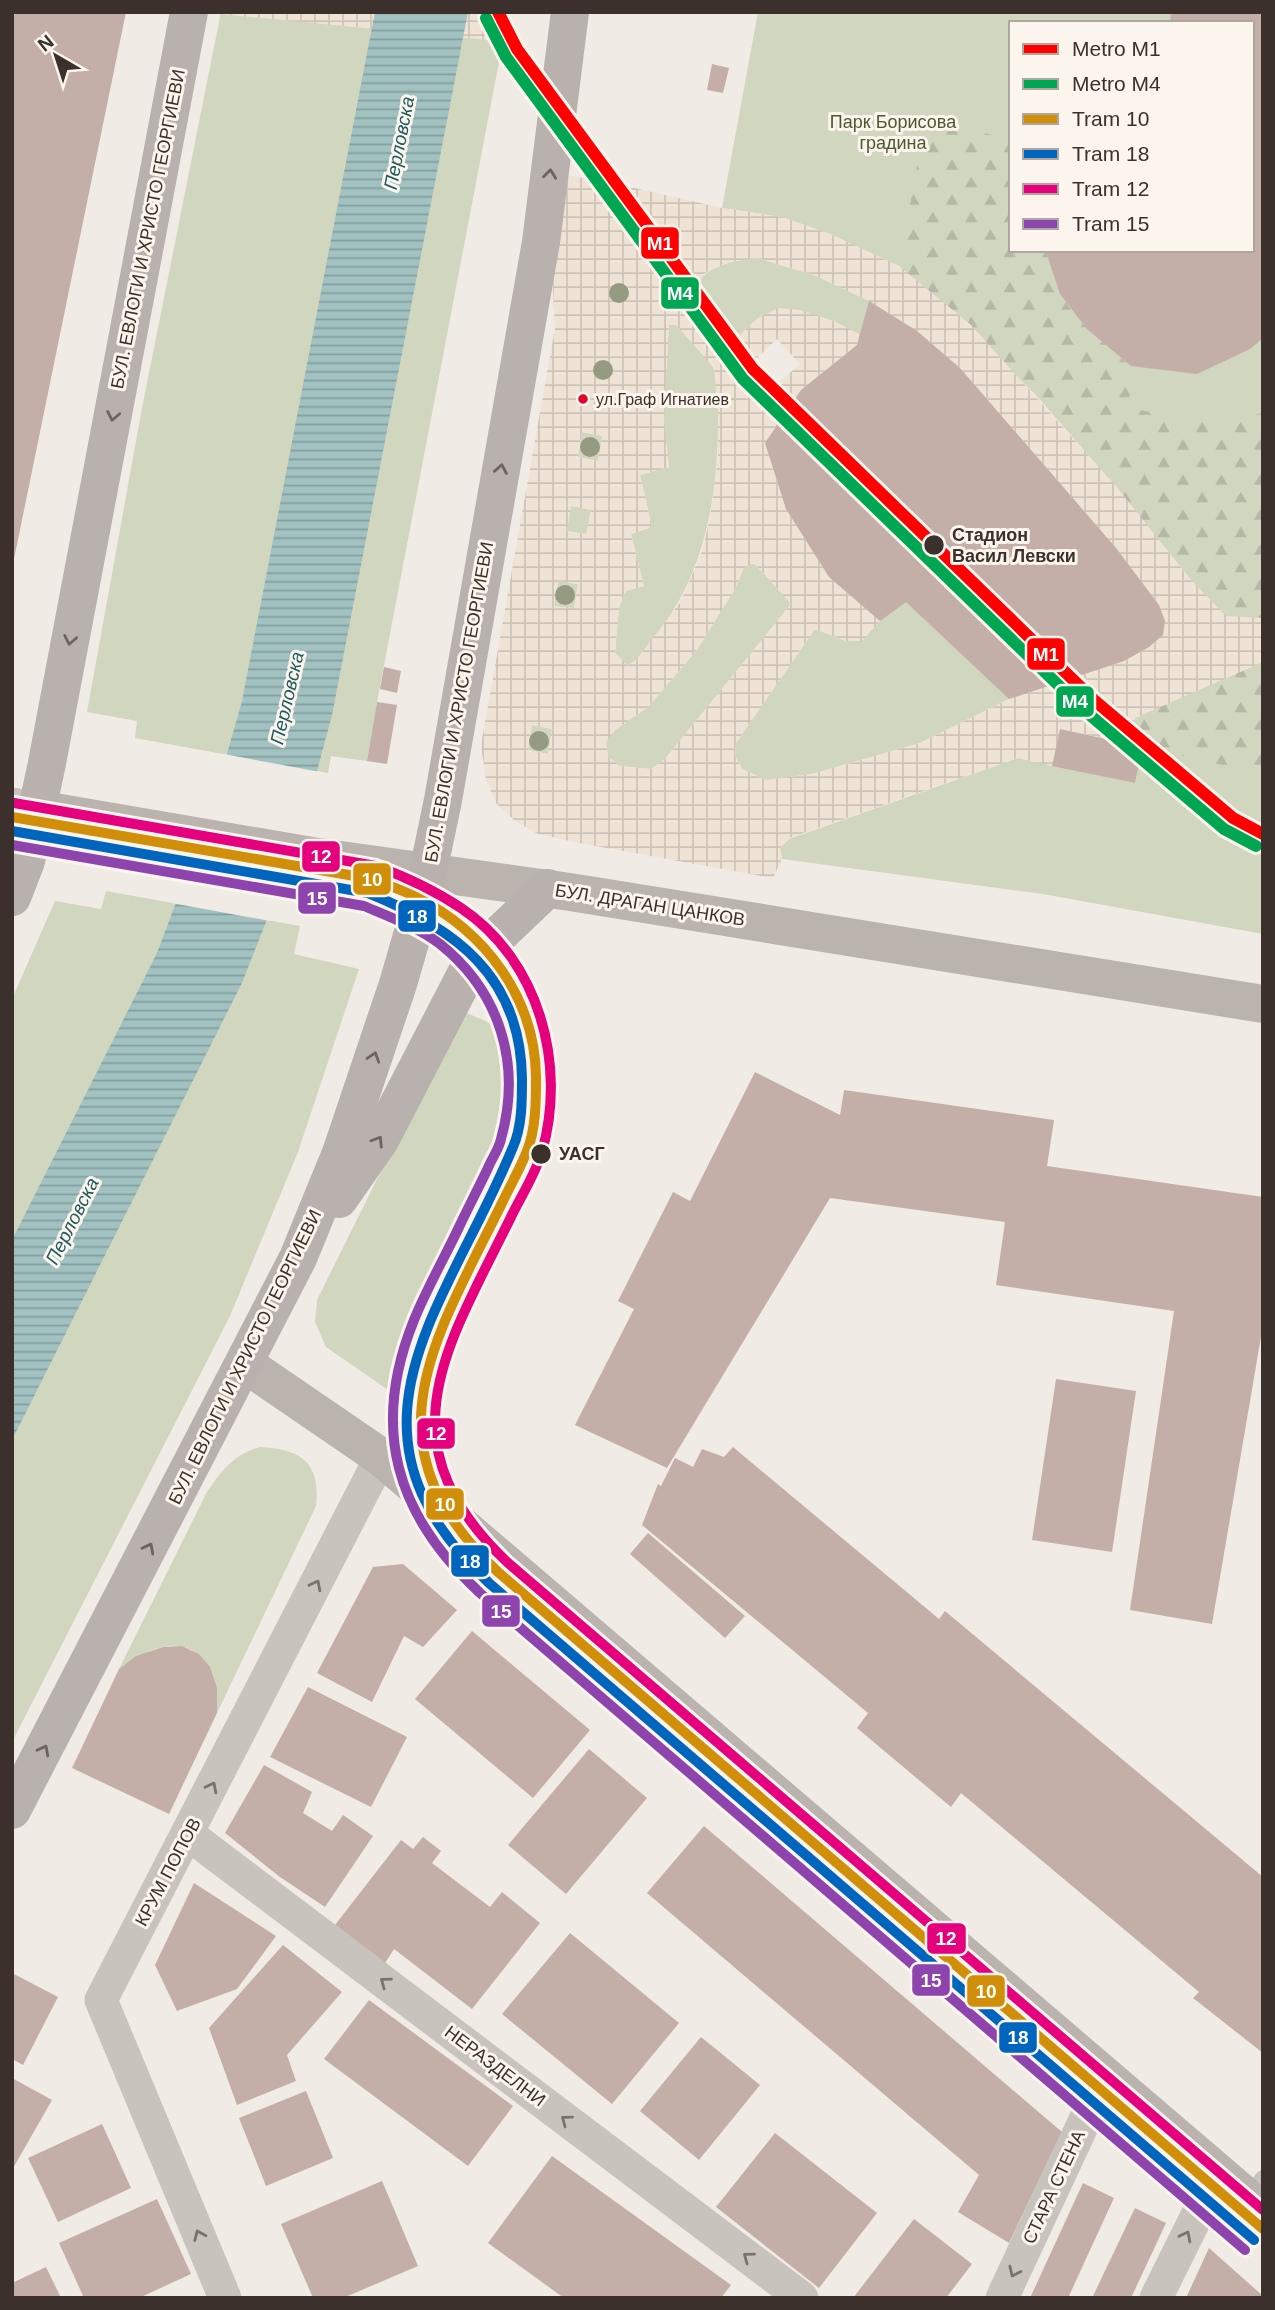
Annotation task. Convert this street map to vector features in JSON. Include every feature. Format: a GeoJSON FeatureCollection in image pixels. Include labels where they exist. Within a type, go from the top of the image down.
{"type":"FeatureCollection","features":[{"type":"Feature","properties":{"kind":"main road","name":"БУЛ. ЕВЛОГИ И ХРИСТО ГЕОРГИЕВИ"},"geometry":{"type":"LineString","coordinates":[[12,897],[26,861],[25,806],[189,12]]}},
{"type":"Feature","properties":{"kind":"main road","name":"БУЛ. ЕВЛОГИ И ХРИСТО ГЕОРГИЕВИ"},"geometry":{"type":"LineString","coordinates":[[12,1810],[298,1258],[346,1140],[401,972],[429,872],[541,242],[570,12]]}},
{"type":"Feature","properties":{"kind":"main road"},"geometry":{"type":"LineString","coordinates":[[298,1258],[380,1140],[466,974],[494,940],[548,888]]}},
{"type":"Feature","properties":{"kind":"street","name":"БУЛ. ДРАГАН ЦАНКОВ"},"geometry":{"type":"LineString","coordinates":[[25,806],[312,856],[548,888],[1263,1004]]}},
{"type":"Feature","properties":{"kind":"street"},"geometry":{"type":"LineString","coordinates":[[245,1364],[381,1457],[1218,2173],[1257,2196]]}},
{"type":"Feature","properties":{"kind":"street","name":"КРУМ ПОПОВ"},"geometry":{"type":"LineString","coordinates":[[219,2295],[101,2000],[381,1457]]}},
{"type":"Feature","properties":{"kind":"street","name":"НЕРАЗДЕЛНИ"},"geometry":{"type":"LineString","coordinates":[[188,1834],[802,2298]]}},
{"type":"Feature","properties":{"kind":"street","name":"СТАРА СТЕНА"},"geometry":{"type":"LineString","coordinates":[[1002,2298],[1105,2077]]}},
{"type":"Feature","properties":{"kind":"street"},"geometry":{"type":"LineString","coordinates":[[1156,2298],[1218,2173]]}},
{"type":"Feature","properties":{"kind":"lane"},"geometry":{"type":"LineString","coordinates":[[476,1538],[447,1488],[440,1467],[433,1430],[433,1386],[440,1355],[451,1326],[539,1153],[547,1123],[550,1076],[547,1045],[537,1010],[519,972],[494,940]]}},
{"type":"Feature","properties":{"kind":"green space"},"geometry":{"type":"Polygon","coordinates":[[[221,12],[492,12],[488,39],[503,41],[367,761],[331,756],[328,773],[135,738],[137,721],[87,712],[142,408],[221,12]]]}},
{"type":"Feature","properties":{"kind":"green space","name":"Парк Борисова градина"},"geometry":{"type":"Polygon","coordinates":[[[758,12],[1263,12],[1263,934],[1043,894],[782,859],[780,848],[789,839],[1018,758],[1135,783],[1143,747],[1129,744],[1191,580],[1116,486],[1033,392],[899,266],[830,234],[782,217],[722,208],[758,12]]]}},
{"type":"Feature","properties":{"kind":"green space"},"geometry":{"type":"Polygon","coordinates":[[[925,122],[1009,140],[1009,252],[1049,252],[1054,277],[1067,304],[1086,326],[1131,366],[1129,408],[1214,424],[1263,413],[1263,618],[1227,616],[1177,562],[1035,394],[899,266],[925,122]]]}},
{"type":"Feature","properties":{"kind":"green space"},"geometry":{"type":"Polygon","coordinates":[[[757,258],[814,275],[869,301],[917,331],[960,368],[1116,548],[1159,605],[1165,621],[1163,635],[1149,647],[1124,661],[1009,699],[920,743],[812,774],[766,780],[742,769],[735,756],[736,743],[815,629],[846,641],[880,621],[829,577],[786,509],[765,443],[786,433],[855,358],[859,335],[758,318],[740,335],[697,289],[700,281],[713,269],[757,258]]]}},
{"type":"Feature","properties":{"kind":"green space"},"geometry":{"type":"Polygon","coordinates":[[[612,278],[631,282],[627,307],[607,303],[612,278]]]}},
{"type":"Feature","properties":{"kind":"green space"},"geometry":{"type":"Polygon","coordinates":[[[669,325],[676,325],[692,340],[714,370],[718,414],[714,485],[704,540],[684,592],[645,650],[627,665],[615,654],[619,607],[626,591],[644,586],[631,534],[652,527],[640,475],[669,467],[663,420],[669,325]]]}},
{"type":"Feature","properties":{"kind":"green space"},"geometry":{"type":"Polygon","coordinates":[[[596,356],[616,359],[611,384],[592,381],[596,356]]]}},
{"type":"Feature","properties":{"kind":"green space"},"geometry":{"type":"Polygon","coordinates":[[[582,432],[603,436],[598,461],[578,457],[582,432]]]}},
{"type":"Feature","properties":{"kind":"green space"},"geometry":{"type":"Polygon","coordinates":[[[571,506],[591,509],[587,534],[566,531],[571,506]]]}},
{"type":"Feature","properties":{"kind":"green space"},"geometry":{"type":"Polygon","coordinates":[[[752,563],[791,604],[665,759],[651,769],[619,766],[608,756],[605,742],[615,730],[648,707],[696,651],[735,589],[743,568],[752,563]]]}},
{"type":"Feature","properties":{"kind":"green space"},"geometry":{"type":"Polygon","coordinates":[[[558,581],[578,584],[574,609],[554,606],[558,581]]]}},
{"type":"Feature","properties":{"kind":"green space"},"geometry":{"type":"Polygon","coordinates":[[[544,652],[564,656],[559,681],[540,677],[544,652]]]}},
{"type":"Feature","properties":{"kind":"green space"},"geometry":{"type":"Polygon","coordinates":[[[1263,662],[1263,774],[1129,744],[1135,718],[1263,662]]]}},
{"type":"Feature","properties":{"kind":"green space"},"geometry":{"type":"Polygon","coordinates":[[[532,725],[552,729],[548,754],[528,750],[532,725]]]}},
{"type":"Feature","properties":{"kind":"green space"},"geometry":{"type":"Polygon","coordinates":[[[106,891],[300,926],[294,954],[359,969],[298,1152],[230,1316],[12,1742],[12,999],[55,901],[101,909],[106,891]]]}},
{"type":"Feature","properties":{"kind":"green space"},"geometry":{"type":"Polygon","coordinates":[[[461,1010],[495,1027],[506,1036],[513,1056],[513,1086],[506,1115],[461,1230],[411,1334],[394,1394],[326,1347],[315,1322],[317,1300],[461,1010]]]}},
{"type":"Feature","properties":{"kind":"green space"},"geometry":{"type":"Polygon","coordinates":[[[260,1447],[287,1451],[305,1461],[315,1479],[316,1506],[217,1713],[215,1688],[209,1670],[200,1656],[188,1648],[157,1648],[119,1669],[207,1492],[229,1464],[260,1447]]]}},
{"type":"Feature","properties":{"kind":"shaded area"},"geometry":{"type":"Polygon","coordinates":[[[492,12],[488,40],[220,14],[492,12]]]}},
{"type":"Feature","properties":{"kind":"shaded area"},"geometry":{"type":"Polygon","coordinates":[[[562,175],[604,181],[722,208],[782,217],[830,234],[899,266],[971,325],[1116,486],[1191,580],[1226,616],[1263,618],[1263,662],[1135,718],[1129,744],[1061,729],[1052,766],[1018,758],[789,838],[780,848],[782,859],[773,878],[538,834],[515,821],[496,803],[486,780],[481,745],[555,328],[551,254],[562,175]],[[757,258],[730,262],[705,273],[697,289],[740,335],[758,318],[778,308],[800,310],[834,321],[859,334],[857,345],[801,390],[765,443],[786,509],[829,577],[880,621],[862,641],[846,641],[815,629],[736,743],[735,756],[742,769],[766,780],[812,774],[920,743],[1009,699],[1124,661],[1149,647],[1163,635],[1165,621],[1159,605],[1116,548],[960,368],[917,331],[869,301],[814,275],[757,258]],[[669,325],[664,420],[669,467],[640,475],[652,527],[631,534],[644,586],[626,591],[619,608],[615,653],[627,665],[640,655],[681,601],[702,551],[710,518],[718,457],[714,368],[676,325],[669,325]],[[777,339],[756,359],[778,383],[800,364],[777,339]],[[582,432],[578,457],[598,461],[602,436],[582,432]],[[571,506],[567,531],[586,534],[591,510],[571,506]],[[756,565],[744,568],[735,589],[696,651],[648,707],[615,730],[606,742],[608,756],[619,766],[651,769],[665,759],[791,604],[756,565]],[[558,581],[554,606],[574,608],[578,584],[558,581]],[[532,725],[528,750],[548,754],[552,729],[532,725]]]}},
{"type":"Feature","properties":{"kind":"water","name":"Перловска"},"geometry":{"type":"Polygon","coordinates":[[[375,12],[468,12],[332,715],[300,835],[242,983],[12,1440],[12,1240],[157,953],[212,807],[242,701],[375,12]]]}},
{"type":"Feature","properties":{"kind":"pier"},"geometry":{"type":"Polygon","coordinates":[[[224,754],[320,772],[303,836],[270,921],[172,903],[209,806],[224,754]]]}},
{"type":"Feature","properties":{"kind":"building"},"geometry":{"type":"Polygon","coordinates":[[[12,12],[126,12],[13,564],[12,564],[12,12]]]}},
{"type":"Feature","properties":{"kind":"building"},"geometry":{"type":"Polygon","coordinates":[[[1171,12],[1263,12],[1263,338],[1250,349],[1197,374],[1131,366],[1087,329],[1060,294],[1048,258],[1049,252],[1254,252],[1254,21],[1170,21],[1171,12]]]}},
{"type":"Feature","properties":{"kind":"building"},"geometry":{"type":"Polygon","coordinates":[[[712,64],[729,68],[723,93],[707,90],[712,64]]]}},
{"type":"Feature","properties":{"kind":"building"},"geometry":{"type":"Polygon","coordinates":[[[869,301],[917,331],[960,368],[1116,548],[1159,605],[1165,621],[1163,635],[1149,647],[1124,661],[1009,699],[906,602],[880,621],[829,577],[786,509],[765,443],[801,390],[857,345],[869,301]]]}},
{"type":"Feature","properties":{"kind":"building"},"geometry":{"type":"Polygon","coordinates":[[[384,667],[401,671],[397,693],[380,689],[384,667]]]}},
{"type":"Feature","properties":{"kind":"building"},"geometry":{"type":"Polygon","coordinates":[[[377,702],[397,705],[387,764],[367,761],[377,702]]]}},
{"type":"Feature","properties":{"kind":"building"},"geometry":{"type":"Polygon","coordinates":[[[1060,729],[1143,747],[1135,783],[1052,766],[1060,729]]]}},
{"type":"Feature","properties":{"kind":"building"},"geometry":{"type":"Polygon","coordinates":[[[755,1072],[840,1115],[844,1090],[1054,1120],[1047,1166],[1263,1197],[1263,1325],[1212,1624],[1130,1610],[1174,1311],[996,1285],[1005,1222],[830,1198],[667,1468],[575,1425],[634,1309],[618,1301],[673,1192],[690,1201],[755,1072]]]}},
{"type":"Feature","properties":{"kind":"building"},"geometry":{"type":"Polygon","coordinates":[[[1056,1379],[1136,1391],[1112,1552],[1032,1540],[1056,1379]]]}},
{"type":"Feature","properties":{"kind":"building"},"geometry":{"type":"Polygon","coordinates":[[[733,1447],[939,1619],[945,1611],[1263,1877],[1263,2053],[1193,1998],[1199,1992],[961,1793],[951,1807],[857,1728],[868,1713],[642,1525],[658,1484],[661,1486],[675,1458],[693,1467],[702,1449],[724,1457],[733,1447]]]}},
{"type":"Feature","properties":{"kind":"building"},"geometry":{"type":"Polygon","coordinates":[[[648,1533],[745,1616],[725,1638],[630,1554],[648,1533]]]}},
{"type":"Feature","properties":{"kind":"building"},"geometry":{"type":"Polygon","coordinates":[[[403,1564],[457,1610],[423,1647],[404,1636],[372,1702],[317,1673],[373,1567],[403,1564]]]}},
{"type":"Feature","properties":{"kind":"building"},"geometry":{"type":"Polygon","coordinates":[[[472,1631],[590,1730],[533,1798],[415,1699],[472,1631]]]}},
{"type":"Feature","properties":{"kind":"building"},"geometry":{"type":"Polygon","coordinates":[[[182,1646],[199,1654],[210,1667],[217,1688],[217,1713],[169,1814],[72,1768],[119,1669],[136,1656],[163,1647],[182,1646]]]}},
{"type":"Feature","properties":{"kind":"building"},"geometry":{"type":"Polygon","coordinates":[[[308,1687],[407,1737],[371,1807],[270,1757],[308,1687]]]}},
{"type":"Feature","properties":{"kind":"building"},"geometry":{"type":"Polygon","coordinates":[[[589,1749],[647,1798],[566,1894],[508,1845],[589,1749]]]}},
{"type":"Feature","properties":{"kind":"building"},"geometry":{"type":"Polygon","coordinates":[[[264,1765],[312,1792],[303,1813],[332,1831],[343,1815],[373,1836],[325,1907],[280,1877],[225,1833],[264,1765]]]}},
{"type":"Feature","properties":{"kind":"building"},"geometry":{"type":"Polygon","coordinates":[[[704,1826],[1062,2132],[1009,2243],[958,2212],[979,2175],[647,1893],[704,1826]]]}},
{"type":"Feature","properties":{"kind":"building"},"geometry":{"type":"Polygon","coordinates":[[[423,1837],[441,1851],[432,1863],[490,1907],[502,1892],[540,1923],[472,2009],[394,1949],[385,1963],[335,1925],[401,1840],[413,1849],[423,1837]]]}},
{"type":"Feature","properties":{"kind":"building"},"geometry":{"type":"Polygon","coordinates":[[[194,1883],[276,1936],[237,1989],[177,2011],[155,1965],[194,1883]]]}},
{"type":"Feature","properties":{"kind":"building"},"geometry":{"type":"Polygon","coordinates":[[[570,1933],[679,2023],[612,2104],[502,2014],[570,1933]]]}},
{"type":"Feature","properties":{"kind":"building"},"geometry":{"type":"Polygon","coordinates":[[[283,1945],[342,1992],[287,2055],[296,2081],[237,2105],[209,2028],[283,1945]]]}},
{"type":"Feature","properties":{"kind":"building"},"geometry":{"type":"Polygon","coordinates":[[[12,1973],[58,1997],[23,2065],[12,2059],[12,1973]]]}},
{"type":"Feature","properties":{"kind":"building"},"geometry":{"type":"Polygon","coordinates":[[[369,2000],[513,2106],[468,2166],[324,2059],[369,2000]]]}},
{"type":"Feature","properties":{"kind":"building"},"geometry":{"type":"Polygon","coordinates":[[[701,2037],[760,2085],[699,2160],[640,2111],[701,2037]]]}},
{"type":"Feature","properties":{"kind":"building"},"geometry":{"type":"Polygon","coordinates":[[[12,2078],[52,2100],[12,2170],[12,2078]]]}},
{"type":"Feature","properties":{"kind":"building"},"geometry":{"type":"Polygon","coordinates":[[[306,2091],[333,2158],[266,2186],[239,2118],[306,2091]]]}},
{"type":"Feature","properties":{"kind":"building"},"geometry":{"type":"Polygon","coordinates":[[[102,2124],[131,2188],[58,2222],[28,2158],[102,2124]]]}},
{"type":"Feature","properties":{"kind":"building"},"geometry":{"type":"Polygon","coordinates":[[[775,2133],[877,2213],[819,2288],[716,2207],[775,2133]]]}},
{"type":"Feature","properties":{"kind":"building"},"geometry":{"type":"Polygon","coordinates":[[[552,2156],[731,2285],[721,2298],[564,2298],[488,2243],[552,2156]]]}},
{"type":"Feature","properties":{"kind":"building"},"geometry":{"type":"Polygon","coordinates":[[[382,2181],[418,2266],[343,2298],[313,2298],[281,2224],[382,2181]]]}},
{"type":"Feature","properties":{"kind":"building"},"geometry":{"type":"Polygon","coordinates":[[[1083,2183],[1114,2198],[1068,2298],[1030,2298],[1083,2183]]]}},
{"type":"Feature","properties":{"kind":"building"},"geometry":{"type":"Polygon","coordinates":[[[157,2199],[191,2274],[139,2298],[84,2298],[59,2243],[157,2199]]]}},
{"type":"Feature","properties":{"kind":"building"},"geometry":{"type":"Polygon","coordinates":[[[1135,2208],[1166,2223],[1131,2298],[1092,2298],[1135,2208]]]}},
{"type":"Feature","properties":{"kind":"building"},"geometry":{"type":"Polygon","coordinates":[[[914,2219],[972,2264],[946,2298],[853,2298],[914,2219]]]}},
{"type":"Feature","properties":{"kind":"building"},"geometry":{"type":"Polygon","coordinates":[[[1209,2248],[1263,2296],[1263,2298],[1186,2298],[1209,2248]]]}},
{"type":"Feature","properties":{"kind":"building"},"geometry":{"type":"Polygon","coordinates":[[[46,2267],[61,2298],[12,2298],[12,2283],[46,2267]]]}},
{"type":"Feature","properties":{"kind":"metro line","name":"M1"},"geometry":{"type":"LineString","coordinates":[[498,12],[517,49],[753,369],[1094,700],[1233,818],[1263,834]]}},
{"type":"Feature","properties":{"kind":"metro line","name":"M4"},"geometry":{"type":"LineString","coordinates":[[486,18],[506,57],[743,379],[1084,710],[1224,829],[1256,846]]}},
{"type":"Feature","properties":{"kind":"tram line","name":"12"},"geometry":{"type":"LineString","coordinates":[[14,803],[376,866],[441,895],[488,930],[510,956],[527,985],[540,1016],[548,1050],[551,1084],[549,1118],[539,1161],[465,1311],[448,1353],[437,1394],[436,1435],[445,1476],[468,1518],[507,1562],[1263,2210]]}},
{"type":"Feature","properties":{"kind":"tram line","name":"10"},"geometry":{"type":"LineString","coordinates":[[12,817],[372,879],[411,894],[441,912],[464,929],[484,949],[502,970],[527,1020],[533,1048],[536,1105],[527,1151],[454,1301],[435,1347],[424,1392],[422,1436],[432,1480],[456,1525],[498,1572],[1263,2229]]}},
{"type":"Feature","properties":{"kind":"tram line","name":"18"},"geometry":{"type":"LineString","coordinates":[[12,831],[368,893],[429,922],[477,960],[496,984],[510,1011],[519,1043],[522,1105],[513,1147],[433,1315],[414,1367],[407,1419],[414,1472],[440,1526],[489,1583],[1254,2240]]}},
{"type":"Feature","properties":{"kind":"tram line","name":"15"},"geometry":{"type":"LineString","coordinates":[[12,845],[364,906],[422,932],[461,963],[478,984],[501,1031],[509,1084],[500,1143],[414,1320],[401,1360],[394,1398],[393,1434],[399,1468],[411,1501],[428,1533],[451,1563],[480,1593],[1245,2250]]}},
{"type":"Feature","properties":{"kind":"place","name":"ул.Граф Игнатиев"},"geometry":{"type":"Point","coordinates":[583,399]}},
{"type":"Feature","properties":{"kind":"place","name":"Стадион Васил Левски"},"geometry":{"type":"Point","coordinates":[934,545]}},
{"type":"Feature","properties":{"kind":"place","name":"УАСГ"},"geometry":{"type":"Point","coordinates":[541,1154]}}]}
